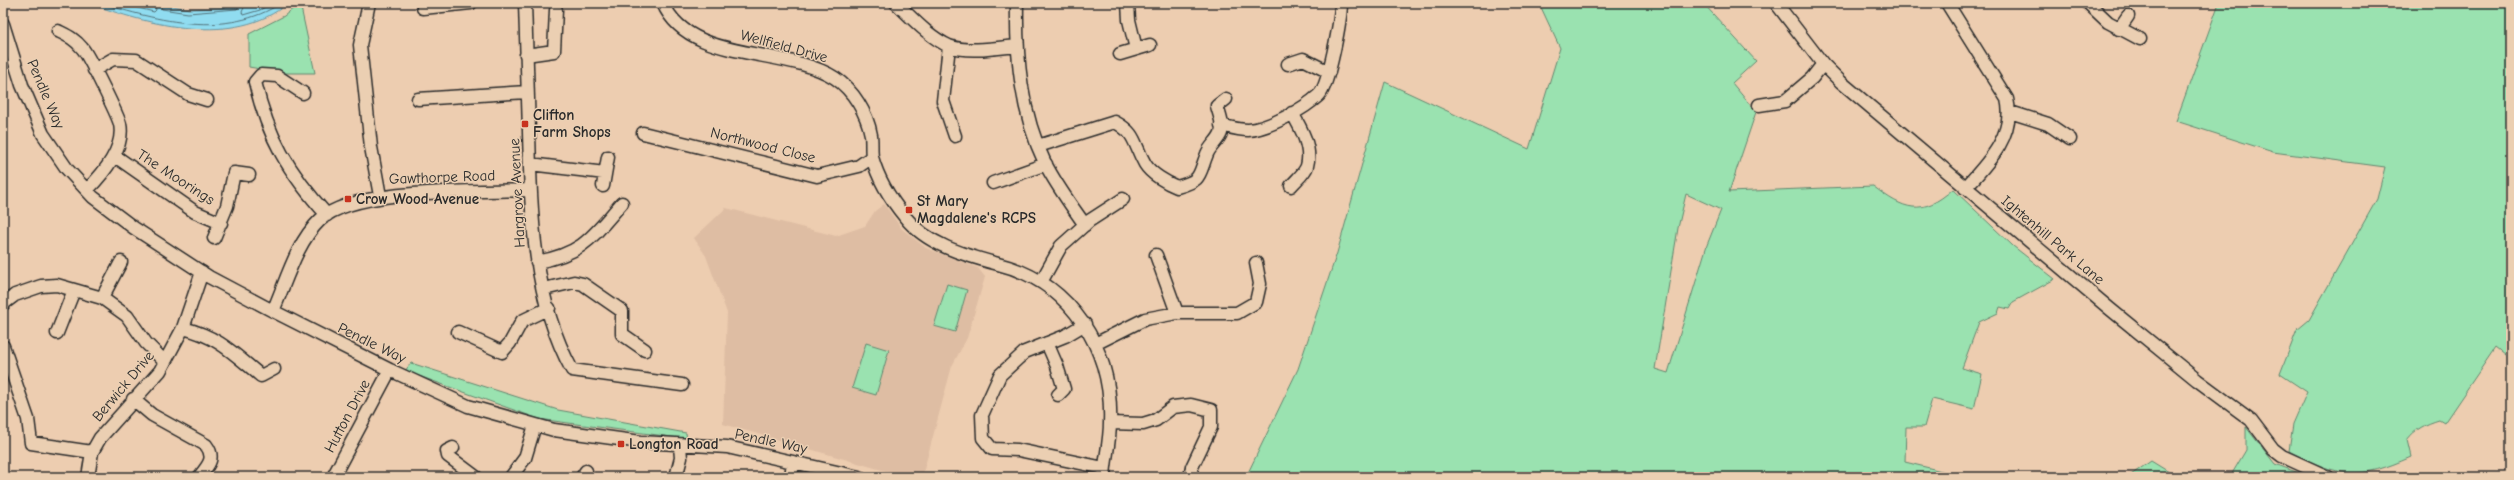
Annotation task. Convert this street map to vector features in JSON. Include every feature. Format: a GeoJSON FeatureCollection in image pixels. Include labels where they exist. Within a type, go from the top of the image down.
{"type":"FeatureCollection","features":[{"type":"Feature","properties":{"kind":"street"},"geometry":{"type":"LineString","coordinates":[[369,3],[360,44],[369,132],[380,196]]}},
{"type":"Feature","properties":{"kind":"street"},"geometry":{"type":"LineString","coordinates":[[423,8],[471,3]]}},
{"type":"Feature","properties":{"kind":"street","name":"Hargrove Avenue"},"geometry":{"type":"LineString","coordinates":[[525,3],[530,164],[529,190],[538,262],[549,308],[566,359],[572,370],[682,385]]}},
{"type":"Feature","properties":{"kind":"street","name":"Wellfield Drive"},"geometry":{"type":"LineString","coordinates":[[663,3],[679,26],[707,43],[792,61],[822,70],[836,79],[849,90],[862,108],[871,135],[872,157],[886,190],[907,219],[932,242],[981,259],[1019,269],[1041,282],[1072,307],[1085,324],[1104,365],[1110,423],[1104,473]]}},
{"type":"Feature","properties":{"kind":"street"},"geometry":{"type":"LineString","coordinates":[[896,3],[921,26],[949,46],[981,50],[1016,46]]}},
{"type":"Feature","properties":{"kind":"street"},"geometry":{"type":"LineString","coordinates":[[1017,3],[1016,46],[1023,100],[1038,146],[1046,164],[1085,225]]}},
{"type":"Feature","properties":{"kind":"street"},"geometry":{"type":"LineString","coordinates":[[1128,3],[1129,20],[1136,49]]}},
{"type":"Feature","properties":{"kind":"street"},"geometry":{"type":"LineString","coordinates":[[1221,125],[1248,130],[1276,122],[1320,94],[1329,72],[1341,15],[1341,3]]}},
{"type":"Feature","properties":{"kind":"street","name":"Ightenhill Park Lane"},"geometry":{"type":"LineString","coordinates":[[1776,3],[1823,64],[1841,82],[1965,188],[2197,380],[2251,420],[2273,449],[2282,456],[2328,477]]}},
{"type":"Feature","properties":{"kind":"street"},"geometry":{"type":"LineString","coordinates":[[1947,3],[2007,99],[2010,112],[2006,134],[1992,158],[1965,188]]}},
{"type":"Feature","properties":{"kind":"street"},"geometry":{"type":"LineString","coordinates":[[2088,3],[2119,29],[2140,39]]}},
{"type":"Feature","properties":{"kind":"street"},"geometry":{"type":"LineString","coordinates":[[526,55],[554,51],[556,10]]}},
{"type":"Feature","properties":{"kind":"street"},"geometry":{"type":"LineString","coordinates":[[2119,29],[2128,16]]}},
{"type":"Feature","properties":{"kind":"street","name":"Pendle Way"},"geometry":{"type":"LineString","coordinates":[[3,24],[22,85],[43,134],[67,169],[86,190],[134,228],[202,272],[273,311],[390,370],[468,406],[535,425],[588,436],[680,446],[727,447],[859,477]]}},
{"type":"Feature","properties":{"kind":"street","name":"The Moorings"},"geometry":{"type":"LineString","coordinates":[[58,31],[73,38],[84,49],[120,125],[115,156],[100,177],[86,190]]}},
{"type":"Feature","properties":{"kind":"street"},"geometry":{"type":"LineString","coordinates":[[1120,54],[1150,45]]}},
{"type":"Feature","properties":{"kind":"street"},"geometry":{"type":"LineString","coordinates":[[949,46],[943,101],[955,136]]}},
{"type":"Feature","properties":{"kind":"street"},"geometry":{"type":"LineString","coordinates":[[94,70],[113,59],[136,60],[188,94],[207,100]]}},
{"type":"Feature","properties":{"kind":"street"},"geometry":{"type":"LineString","coordinates":[[1288,64],[1303,59],[1329,72]]}},
{"type":"Feature","properties":{"kind":"street"},"geometry":{"type":"LineString","coordinates":[[1759,105],[1785,101],[1812,78],[1823,64]]}},
{"type":"Feature","properties":{"kind":"street"},"geometry":{"type":"LineString","coordinates":[[303,93],[277,76],[261,75],[256,82],[262,111],[284,161],[304,189],[327,215]]}},
{"type":"Feature","properties":{"kind":"street"},"geometry":{"type":"LineString","coordinates":[[418,99],[527,92]]}},
{"type":"Feature","properties":{"kind":"street"},"geometry":{"type":"LineString","coordinates":[[1038,146],[1115,122],[1129,130],[1145,165],[1165,182],[1177,188],[1191,183],[1202,173],[1207,153],[1221,134],[1221,125],[1217,106],[1226,99]]}},
{"type":"Feature","properties":{"kind":"street"},"geometry":{"type":"LineString","coordinates":[[2010,112],[2048,124],[2070,139]]}},
{"type":"Feature","properties":{"kind":"street"},"geometry":{"type":"LineString","coordinates":[[1291,186],[1307,167],[1308,148],[1303,132],[1292,113]]}},
{"type":"Feature","properties":{"kind":"street","name":"Northwood Close"},"geometry":{"type":"LineString","coordinates":[[643,133],[817,176],[859,166],[872,157]]}},
{"type":"Feature","properties":{"kind":"street","name":"The Moorings"},"geometry":{"type":"LineString","coordinates":[[115,156],[195,212],[221,223]]}},
{"type":"Feature","properties":{"kind":"street"},"geometry":{"type":"LineString","coordinates":[[603,186],[608,157]]}},
{"type":"Feature","properties":{"kind":"street"},"geometry":{"type":"LineString","coordinates":[[530,164],[605,173]]}},
{"type":"Feature","properties":{"kind":"street"},"geometry":{"type":"LineString","coordinates":[[993,183],[1046,164]]}},
{"type":"Feature","properties":{"kind":"street","name":"The Moorings"},"geometry":{"type":"LineString","coordinates":[[214,238],[221,223],[230,194],[234,167],[250,175]]}},
{"type":"Feature","properties":{"kind":"street","name":"Gawthorpe Road"},"geometry":{"type":"LineString","coordinates":[[273,311],[304,241],[320,220],[342,207],[380,196],[529,190]]}},
{"type":"Feature","properties":{"kind":"street"},"geometry":{"type":"LineString","coordinates":[[1041,282],[1061,246],[1085,225],[1123,199]]}},
{"type":"Feature","properties":{"kind":"street"},"geometry":{"type":"LineString","coordinates":[[538,262],[563,257],[581,247],[622,203]]}},
{"type":"Feature","properties":{"kind":"street"},"geometry":{"type":"LineString","coordinates":[[1156,255],[1177,313]]}},
{"type":"Feature","properties":{"kind":"street"},"geometry":{"type":"LineString","coordinates":[[102,298],[121,262]]}},
{"type":"Feature","properties":{"kind":"street"},"geometry":{"type":"LineString","coordinates":[[1095,344],[1146,319],[1177,313],[1237,313],[1256,302],[1260,284],[1256,263]]}},
{"type":"Feature","properties":{"kind":"street","name":"Berwick Drive"},"geometry":{"type":"LineString","coordinates":[[88,477],[92,452],[109,426],[160,371],[183,328],[202,272]]}},
{"type":"Feature","properties":{"kind":"street"},"geometry":{"type":"LineString","coordinates":[[544,289],[574,282],[593,289],[622,311],[622,334],[645,350]]}},
{"type":"Feature","properties":{"kind":"street"},"geometry":{"type":"LineString","coordinates":[[3,304],[15,295],[41,286],[57,285],[102,298],[127,316],[146,343],[165,362]]}},
{"type":"Feature","properties":{"kind":"street"},"geometry":{"type":"LineString","coordinates":[[57,333],[74,290]]}},
{"type":"Feature","properties":{"kind":"street"},"geometry":{"type":"LineString","coordinates":[[458,332],[502,352],[510,343],[522,321],[549,308]]}},
{"type":"Feature","properties":{"kind":"street"},"geometry":{"type":"LineString","coordinates":[[1085,324],[1065,336],[1025,352],[1000,375],[982,415],[982,438],[992,449],[1018,450],[1104,473]]}},
{"type":"Feature","properties":{"kind":"street"},"geometry":{"type":"LineString","coordinates":[[183,328],[206,334],[228,348],[261,376],[274,369]]}},
{"type":"Feature","properties":{"kind":"street"},"geometry":{"type":"LineString","coordinates":[[1047,343],[1057,366],[1064,389],[1058,395]]}},
{"type":"Feature","properties":{"kind":"street"},"geometry":{"type":"LineString","coordinates":[[3,346],[28,419],[31,443],[92,452]]}},
{"type":"Feature","properties":{"kind":"street","name":"Hutton Drive"},"geometry":{"type":"LineString","coordinates":[[333,477],[390,370]]}},
{"type":"Feature","properties":{"kind":"street"},"geometry":{"type":"LineString","coordinates":[[133,399],[152,415],[206,445],[211,452],[211,461],[199,477]]}},
{"type":"Feature","properties":{"kind":"street"},"geometry":{"type":"LineString","coordinates":[[1110,423],[1143,424],[1156,420],[1173,407],[1192,405],[1211,410],[1211,427],[1192,467],[1190,477]]}},
{"type":"Feature","properties":{"kind":"street"},"geometry":{"type":"LineString","coordinates":[[511,477],[525,458],[535,425]]}},
{"type":"Feature","properties":{"kind":"street"},"geometry":{"type":"LineString","coordinates":[[676,477],[681,458],[680,446]]}},
{"type":"Feature","properties":{"kind":"street"},"geometry":{"type":"LineString","coordinates":[[453,448],[447,451],[448,456],[476,477]]}},
{"type":"Feature","properties":{"kind":"street"},"geometry":{"type":"LineString","coordinates":[[791,477],[794,462]]}},
{"type":"Feature","properties":{"kind":"shaded area"},"geometry":{"type":"Polygon","coordinates":[[[884,204],[902,229],[926,248],[978,268],[985,277],[967,338],[952,366],[922,477],[906,477],[723,424],[727,313],[706,256],[694,238],[726,208],[836,236],[865,226],[875,211],[884,204]]]}},
{"type":"Feature","properties":{"kind":"green space"},"geometry":{"type":"Polygon","coordinates":[[[300,3],[315,73],[283,73],[249,67],[249,34],[284,16],[300,3]]]}},
{"type":"Feature","properties":{"kind":"green space"},"geometry":{"type":"Polygon","coordinates":[[[1539,3],[1703,3],[1756,61],[1732,83],[1756,112],[1729,192],[1873,186],[1894,201],[1913,207],[1922,207],[1932,204],[1953,189],[2013,246],[2055,279],[2013,302],[2009,309],[2000,307],[1998,313],[1979,322],[1962,368],[1982,374],[1974,409],[1932,399],[1924,427],[1906,427],[1905,462],[1958,475],[1957,477],[1246,477],[1298,369],[1337,253],[1385,82],[1529,149],[1560,48],[1539,3]],[[1686,194],[1678,228],[1655,369],[1668,373],[1707,245],[1721,210],[1686,194]]]}},
{"type":"Feature","properties":{"kind":"green space"},"geometry":{"type":"Polygon","coordinates":[[[2219,3],[2511,3],[2511,358],[2509,359],[2495,348],[2444,423],[2439,420],[2425,425],[2417,430],[2407,440],[2411,457],[2377,470],[2350,473],[2337,471],[2323,467],[2289,451],[2293,424],[2307,392],[2280,374],[2297,330],[2309,320],[2377,199],[2385,167],[2273,152],[2176,121],[2219,3]]]}},
{"type":"Feature","properties":{"kind":"green space"},"geometry":{"type":"Polygon","coordinates":[[[947,284],[967,290],[955,332],[934,326],[947,284]]]}},
{"type":"Feature","properties":{"kind":"green space"},"geometry":{"type":"Polygon","coordinates":[[[866,343],[889,350],[876,395],[852,388],[866,343]]]}},
{"type":"Feature","properties":{"kind":"green space"},"geometry":{"type":"Polygon","coordinates":[[[411,363],[558,410],[686,433],[687,439],[539,419],[405,371],[411,363]]]}},
{"type":"Feature","properties":{"kind":"green space"},"geometry":{"type":"Polygon","coordinates":[[[2246,427],[2275,464],[2309,477],[2230,477],[2246,450],[2246,427]]]}},
{"type":"Feature","properties":{"kind":"green space"},"geometry":{"type":"Polygon","coordinates":[[[2151,461],[2177,477],[2128,477],[2151,461]]]}},
{"type":"Feature","properties":{"kind":"water"},"geometry":{"type":"Polygon","coordinates":[[[89,3],[155,3],[189,9],[221,8],[243,3],[288,3],[267,17],[243,25],[217,29],[163,25],[137,19],[89,3]]]}},
{"type":"Feature","properties":{"kind":"place","name":"Clifton Farm Shops"},"geometry":{"type":"Point","coordinates":[525,124]}},
{"type":"Feature","properties":{"kind":"place","name":"Crow Wood Avenue"},"geometry":{"type":"Point","coordinates":[348,199]}},
{"type":"Feature","properties":{"kind":"place","name":"St Mary Magdalene's RCPS"},"geometry":{"type":"Point","coordinates":[909,210]}},
{"type":"Feature","properties":{"kind":"place","name":"Longton Road"},"geometry":{"type":"Point","coordinates":[621,444]}}]}
